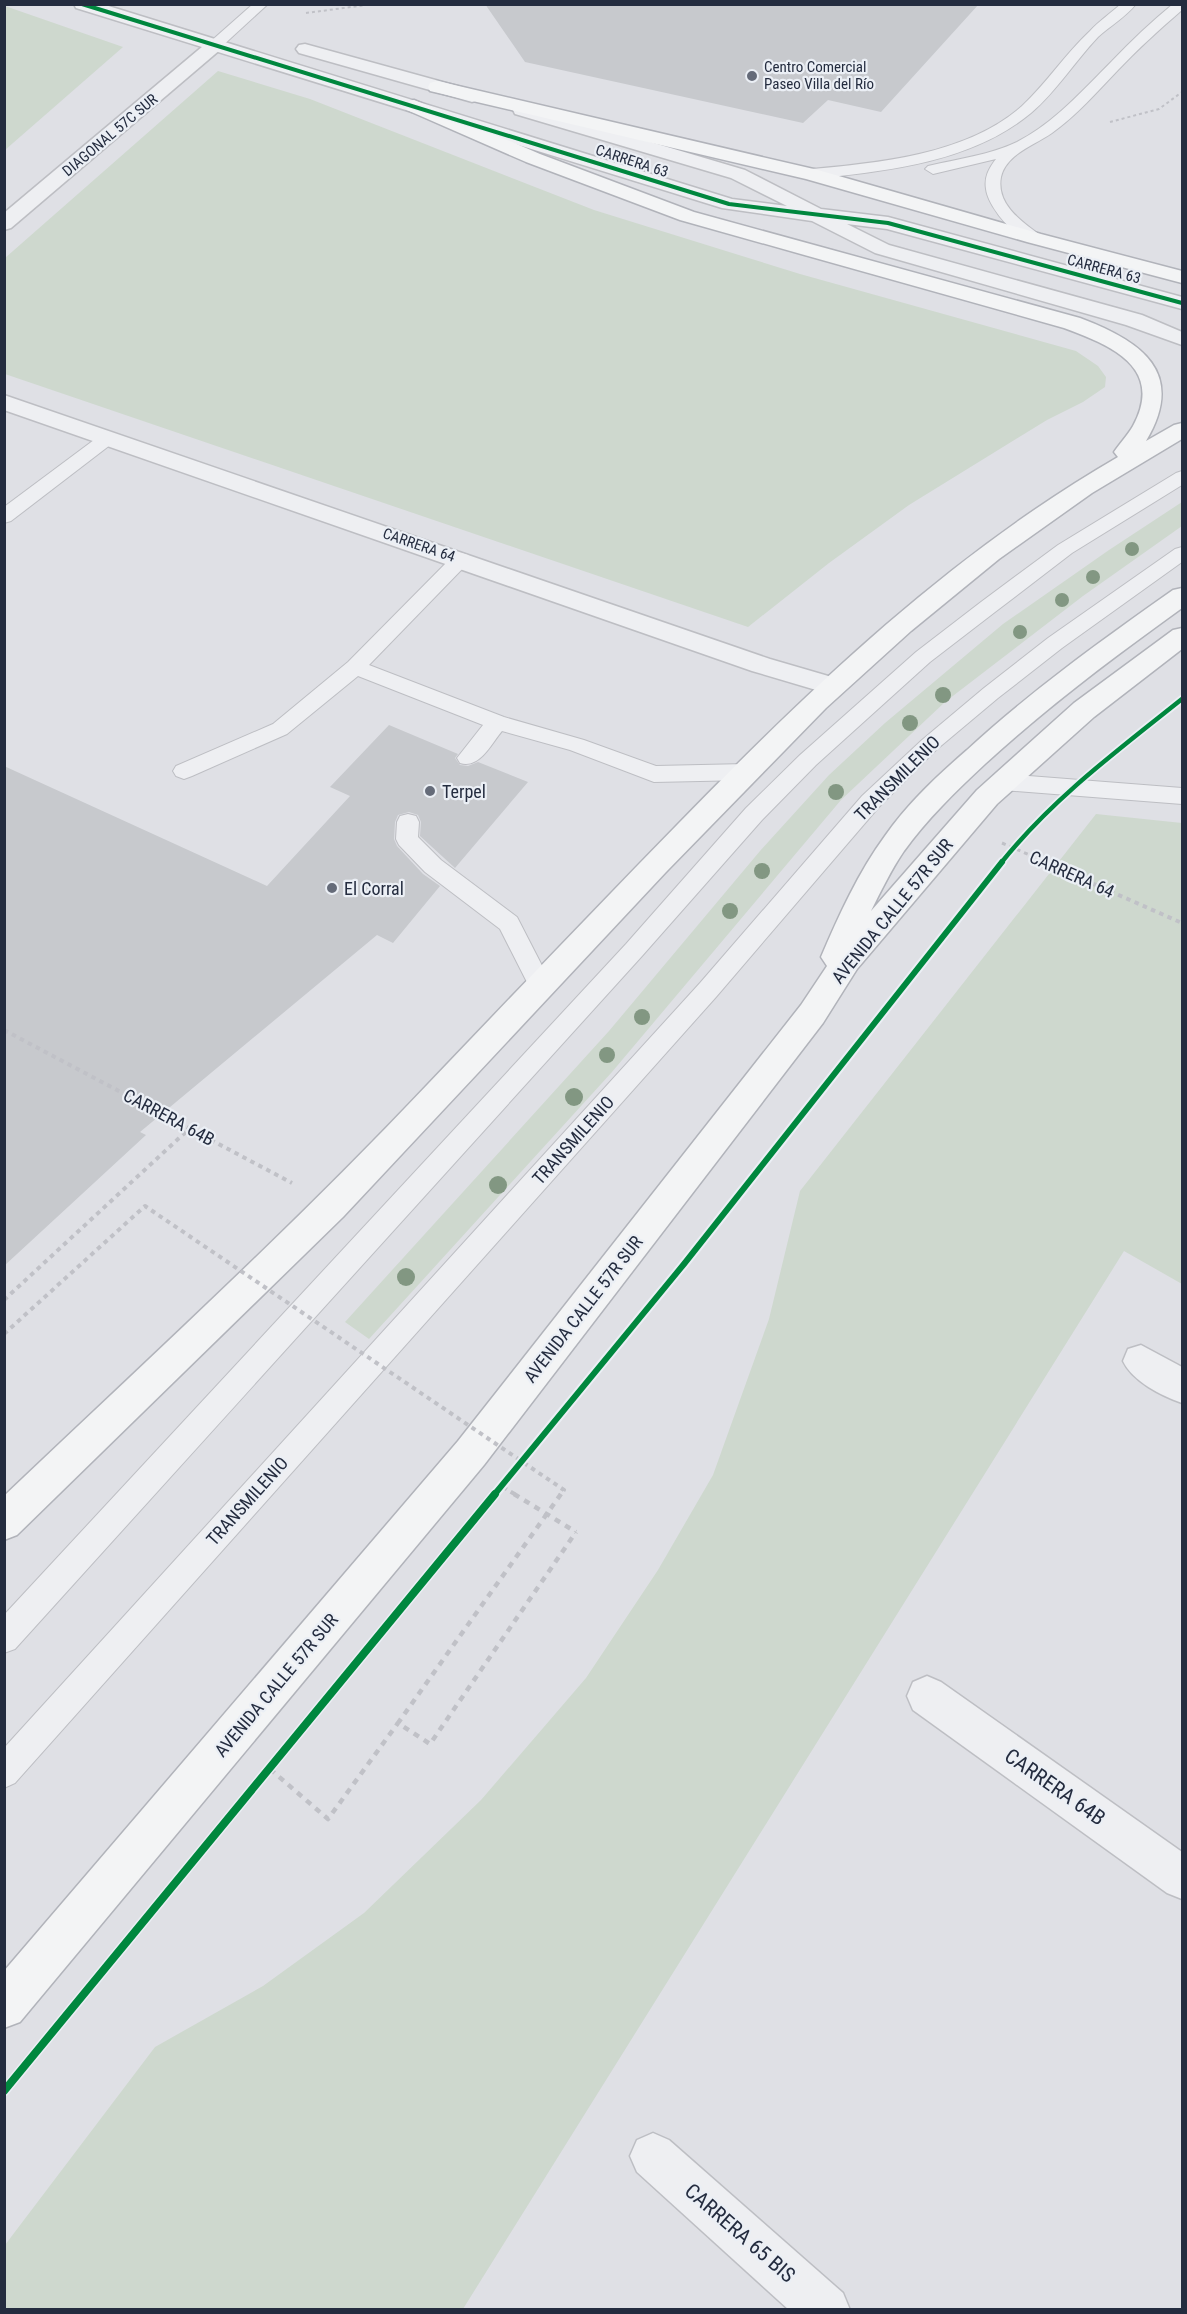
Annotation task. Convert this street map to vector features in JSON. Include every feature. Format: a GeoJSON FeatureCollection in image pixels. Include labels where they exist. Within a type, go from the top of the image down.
{"type":"FeatureCollection","features":[{"type":"Feature","properties":{"kind":"highway"},"geometry":{"type":"LineString","coordinates":[[437,87],[811,174],[1034,238],[1182,277]]}},
{"type":"Feature","properties":{"kind":"highway"},"geometry":{"type":"LineString","coordinates":[[414,106],[533,158],[687,216],[1072,323],[1131,346],[1149,359],[1159,374],[1164,390],[1161,408],[1150,427],[1135,444],[1093,480]]}},
{"type":"Feature","properties":{"kind":"highway"},"geometry":{"type":"LineString","coordinates":[[4,1522],[332,1206],[746,772],[833,686],[926,602],[1035,519],[1093,480],[1182,430]]}},
{"type":"Feature","properties":{"kind":"highway"},"geometry":{"type":"LineString","coordinates":[[812,1014],[857,908],[894,843],[921,811],[995,739],[1037,704],[1182,596]]}},
{"type":"Feature","properties":{"kind":"highway","name":"AVENIDA CALLE 57R SUR"},"geometry":{"type":"LineString","coordinates":[[4,2006],[471,1453],[812,1014],[846,961],[962,825],[1003,782],[1084,710],[1182,636]]}},
{"type":"Feature","properties":{"kind":"street","name":"CARRERA 63"},"geometry":{"type":"LineString","coordinates":[[82,4],[729,204],[776,212],[888,223],[1182,303]]}},
{"type":"Feature","properties":{"kind":"street"},"geometry":{"type":"LineString","coordinates":[[212,23],[253,34]]}},
{"type":"Feature","properties":{"kind":"street","name":"DIAGONAL 57C SUR"},"geometry":{"type":"LineString","coordinates":[[4,224],[215,45]]}},
{"type":"Feature","properties":{"kind":"street","name":"CARRERA 63"},"geometry":{"type":"LineString","coordinates":[[291,45],[738,174],[767,186],[860,240],[882,249],[1134,320],[1182,339]]}},
{"type":"Feature","properties":{"kind":"street","name":"CARRERA 64"},"geometry":{"type":"LineString","coordinates":[[4,402],[761,665],[833,686]]}},
{"type":"Feature","properties":{"kind":"street"},"geometry":{"type":"LineString","coordinates":[[1142,1361],[1182,1386]]}},
{"type":"Feature","properties":{"kind":"street","name":"CARRERA 64B"},"geometry":{"type":"LineString","coordinates":[[927,1696],[1182,1878]]}},
{"type":"Feature","properties":{"kind":"street","name":"CARRERA 65 BIS"},"geometry":{"type":"LineString","coordinates":[[653,2156],[826,2310]]}},
{"type":"Feature","properties":{"kind":"lane"},"geometry":{"type":"LineString","coordinates":[[215,45],[262,4]]}},
{"type":"Feature","properties":{"kind":"lane"},"geometry":{"type":"LineString","coordinates":[[811,174],[870,168],[909,161],[956,148],[999,128],[1027,110],[1094,34],[1130,4]]}},
{"type":"Feature","properties":{"kind":"lane"},"geometry":{"type":"LineString","coordinates":[[1034,238],[1014,223],[1000,208],[993,192],[994,176],[1001,162],[1070,113],[1148,32],[1182,4]]}},
{"type":"Feature","properties":{"kind":"lane"},"geometry":{"type":"LineString","coordinates":[[870,168],[914,171],[949,167],[980,159],[1033,140]]}},
{"type":"Feature","properties":{"kind":"lane"},"geometry":{"type":"LineString","coordinates":[[4,517],[108,438]]}},
{"type":"Feature","properties":{"kind":"lane"},"geometry":{"type":"LineString","coordinates":[[4,1638],[634,950],[754,814],[800,768],[923,657],[979,614],[1065,549],[1182,477]]}},
{"type":"Feature","properties":{"kind":"lane","name":"TRANSMILENIO"},"geometry":{"type":"LineString","coordinates":[[4,1772],[708,990],[870,802],[929,745],[991,693],[1055,643],[1182,553]]}},
{"type":"Feature","properties":{"kind":"lane"},"geometry":{"type":"LineString","coordinates":[[184,771],[280,729],[355,667],[461,559]]}},
{"type":"Feature","properties":{"kind":"lane"},"geometry":{"type":"LineString","coordinates":[[355,667],[497,722],[577,745],[654,774],[746,772]]}},
{"type":"Feature","properties":{"kind":"lane"},"geometry":{"type":"LineString","coordinates":[[468,758],[497,722]]}},
{"type":"Feature","properties":{"kind":"lane"},"geometry":{"type":"LineString","coordinates":[[1003,782],[1182,796]]}},
{"type":"Feature","properties":{"kind":"lane"},"geometry":{"type":"LineString","coordinates":[[408,822],[407,839],[433,866],[509,923],[541,987]]}},
{"type":"Feature","properties":{"kind":"path"},"geometry":{"type":"LineString","coordinates":[[296,14],[374,4]]}},
{"type":"Feature","properties":{"kind":"path"},"geometry":{"type":"LineString","coordinates":[[1103,124],[1159,109],[1182,92]]}},
{"type":"Feature","properties":{"kind":"path"},"geometry":{"type":"LineString","coordinates":[[1006,857],[1015,846]]}},
{"type":"Feature","properties":{"kind":"path"},"geometry":{"type":"LineString","coordinates":[[4,1300],[190,1128]]}},
{"type":"Feature","properties":{"kind":"path"},"geometry":{"type":"LineString","coordinates":[[4,1334],[145,1206],[564,1490],[328,1819],[269,1768]]}},
{"type":"Feature","properties":{"kind":"path"},"geometry":{"type":"LineString","coordinates":[[517,1468],[524,1458]]}},
{"type":"Feature","properties":{"kind":"path"},"geometry":{"type":"LineString","coordinates":[[494,1495],[509,1477]]}},
{"type":"Feature","properties":{"kind":"path"},"geometry":{"type":"LineString","coordinates":[[398,1724],[430,1744],[576,1532],[501,1486]]}},
{"type":"Feature","properties":{"kind":"path"},"geometry":{"type":"LineString","coordinates":[[262,1778],[277,1759]]}},
{"type":"Feature","properties":{"kind":"shaded area"},"geometry":{"type":"Polygon","coordinates":[[[4,6],[123,47],[5,150],[4,6]]]}},
{"type":"Feature","properties":{"kind":"shaded area"},"geometry":{"type":"Polygon","coordinates":[[[218,71],[310,99],[594,210],[800,274],[1076,351],[1098,366],[1106,377],[1105,387],[909,505],[829,563],[748,627],[5,374],[5,258],[218,71]]]}},
{"type":"Feature","properties":{"kind":"shaded area"},"geometry":{"type":"Polygon","coordinates":[[[1182,502],[1182,526],[1083,596],[945,702],[841,800],[612,1072],[369,1339],[345,1322],[609,1031],[760,851],[829,775],[885,723],[1003,624],[1182,502]]]}},
{"type":"Feature","properties":{"kind":"shaded area"},"geometry":{"type":"Polygon","coordinates":[[[1096,814],[1182,823],[1182,1284],[1124,1251],[463,2309],[5,2309],[5,2245],[155,2047],[263,1986],[364,1913],[481,1800],[586,1678],[658,1570],[713,1475],[769,1319],[800,1191],[1096,814]]]}},
{"type":"Feature","properties":{"kind":"building","name":"Centro Comercial Paseo Villa del Río"},"geometry":{"type":"Polygon","coordinates":[[[485,4],[979,4],[881,112],[828,100],[803,123],[525,62],[485,4]]]}},
{"type":"Feature","properties":{"kind":"building"},"geometry":{"type":"Polygon","coordinates":[[[389,725],[458,754],[455,758],[460,765],[468,766],[478,762],[528,782],[455,868],[420,836],[421,822],[418,815],[409,812],[398,815],[395,822],[394,839],[397,846],[423,874],[440,886],[393,943],[377,935],[140,1132],[146,1135],[4,1266],[4,766],[267,886],[350,796],[330,787],[389,725]]]}},
{"type":"Feature","properties":{"kind":"cycle path"},"geometry":{"type":"LineString","coordinates":[[82,4],[729,204],[888,223],[1182,303]]}},
{"type":"Feature","properties":{"kind":"cycle path"},"geometry":{"type":"LineString","coordinates":[[4,2091],[684,1264],[1016,844],[1071,788],[1182,699]]}},
{"type":"Feature","properties":{"kind":"place","name":"Centro Comercial Paseo Villa del Río"},"geometry":{"type":"Point","coordinates":[752,76]}},
{"type":"Feature","properties":{"kind":"place","name":"Terpel"},"geometry":{"type":"Point","coordinates":[430,791]}},
{"type":"Feature","properties":{"kind":"place","name":"El Corral"},"geometry":{"type":"Point","coordinates":[332,888]}}]}
